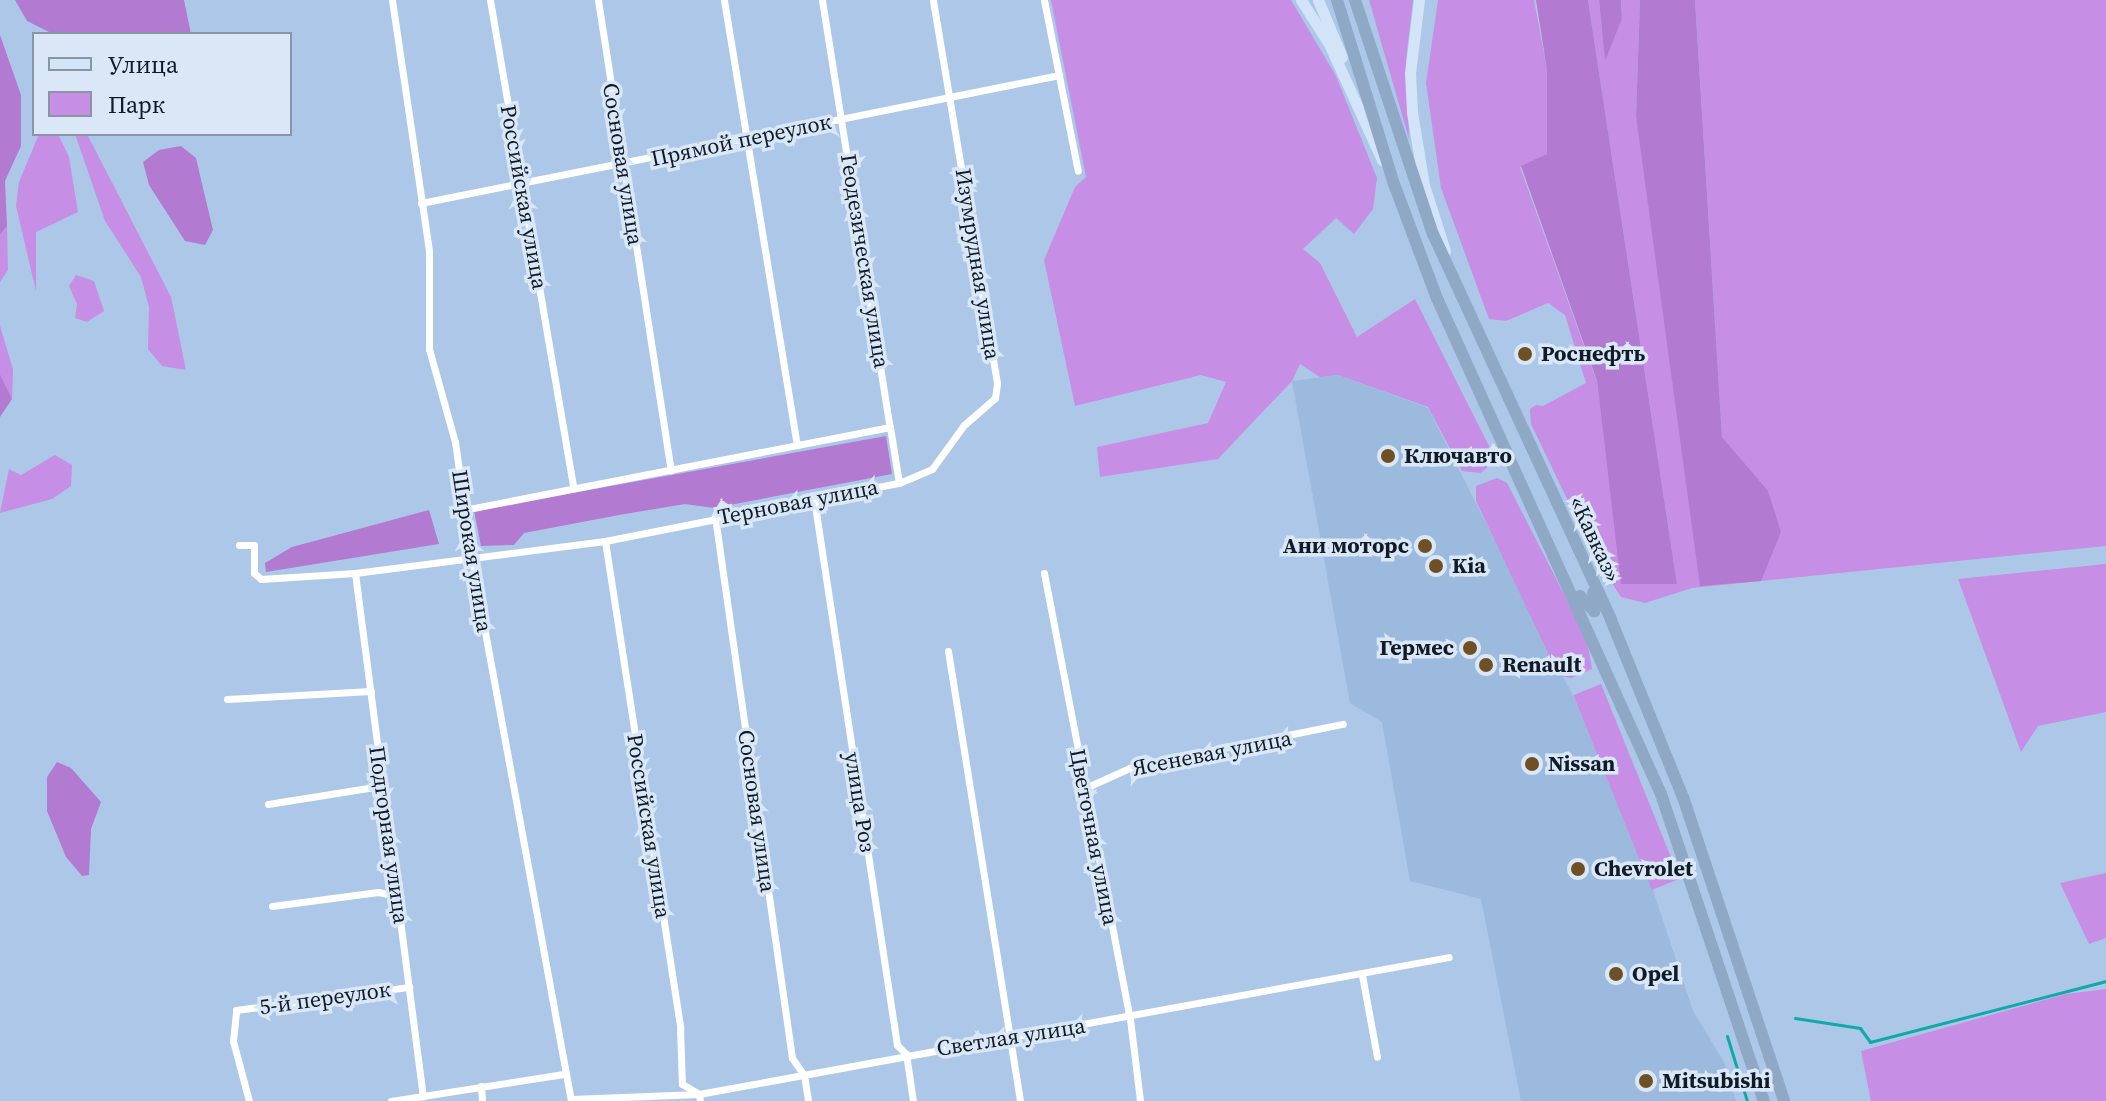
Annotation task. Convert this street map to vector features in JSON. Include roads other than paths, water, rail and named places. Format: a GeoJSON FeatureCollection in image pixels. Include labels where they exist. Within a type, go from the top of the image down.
{"type":"FeatureCollection","features":[{"type":"Feature","properties":{"kind":"highway","name":"«Кавказ»"},"geometry":{"type":"LineString","coordinates":[[1337,0],[1394,184],[1461,355],[1638,739],[1695,887],[1764,1101]]}},
{"type":"Feature","properties":{"kind":"highway","name":"«Кавказ»"},"geometry":{"type":"LineString","coordinates":[[1355,0],[1399,140],[1455,286],[1651,718],[1722,905],[1784,1101]]}},
{"type":"Feature","properties":{"kind":"highway"},"geometry":{"type":"LineString","coordinates":[[1534,459],[1596,610],[1586,606],[1543,530]]}},
{"type":"Feature","properties":{"kind":"highway"},"geometry":{"type":"LineString","coordinates":[[1638,739],[1609,660],[1612,650],[1620,652],[1651,718]]}},
{"type":"Feature","properties":{"kind":"main road"},"geometry":{"type":"LineString","coordinates":[[1301,0],[1329,44],[1394,184]]}},
{"type":"Feature","properties":{"kind":"main road"},"geometry":{"type":"LineString","coordinates":[[1318,0],[1394,184]]}},
{"type":"Feature","properties":{"kind":"main road"},"geometry":{"type":"LineString","coordinates":[[1419,0],[1410,73],[1417,150],[1455,286]]}},
{"type":"Feature","properties":{"kind":"street","name":"Широкая улица"},"geometry":{"type":"LineString","coordinates":[[392,0],[429,252],[429,349],[455,442],[472,561],[571,1100]]}},
{"type":"Feature","properties":{"kind":"street","name":"Российская улица"},"geometry":{"type":"LineString","coordinates":[[490,0],[573,488]]}},
{"type":"Feature","properties":{"kind":"street","name":"Сосновая улица"},"geometry":{"type":"LineString","coordinates":[[598,0],[671,470]]}},
{"type":"Feature","properties":{"kind":"street"},"geometry":{"type":"LineString","coordinates":[[724,0],[797,445]]}},
{"type":"Feature","properties":{"kind":"street","name":"Геодезическая улица"},"geometry":{"type":"LineString","coordinates":[[822,0],[844,118],[890,427]]}},
{"type":"Feature","properties":{"kind":"street","name":"Изумрудная улица"},"geometry":{"type":"LineString","coordinates":[[899,483],[932,469],[964,425],[995,398],[997,383],[953,99],[933,0]]}},
{"type":"Feature","properties":{"kind":"street"},"geometry":{"type":"LineString","coordinates":[[1044,0],[1078,171]]}},
{"type":"Feature","properties":{"kind":"street","name":"Прямой переулок"},"geometry":{"type":"LineString","coordinates":[[421,203],[953,99],[1059,75]]}},
{"type":"Feature","properties":{"kind":"street"},"geometry":{"type":"LineString","coordinates":[[464,510],[890,427]]}},
{"type":"Feature","properties":{"kind":"street","name":"Терновая улица"},"geometry":{"type":"LineString","coordinates":[[239,545],[254,545],[254,573],[261,579],[472,561],[605,541],[899,483],[890,427]]}},
{"type":"Feature","properties":{"kind":"street","name":"улица Роз"},"geometry":{"type":"LineString","coordinates":[[814,499],[897,1045],[906,1054],[913,1101]]}},
{"type":"Feature","properties":{"kind":"street","name":"Сосновая улица"},"geometry":{"type":"LineString","coordinates":[[715,517],[792,1058],[804,1075],[808,1101]]}},
{"type":"Feature","properties":{"kind":"street","name":"Российская улица"},"geometry":{"type":"LineString","coordinates":[[605,541],[680,1028],[682,1084],[700,1098]]}},
{"type":"Feature","properties":{"kind":"street","name":"Подгорная улица"},"geometry":{"type":"LineString","coordinates":[[355,573],[423,1097]]}},
{"type":"Feature","properties":{"kind":"street","name":"Цветочная улица"},"geometry":{"type":"LineString","coordinates":[[1044,573],[1083,789],[1130,1019],[1140,1101]]}},
{"type":"Feature","properties":{"kind":"street"},"geometry":{"type":"LineString","coordinates":[[948,651],[1007,1036],[1020,1101]]}},
{"type":"Feature","properties":{"kind":"street"},"geometry":{"type":"LineString","coordinates":[[227,699],[371,691]]}},
{"type":"Feature","properties":{"kind":"street","name":"Ясеневая улица"},"geometry":{"type":"LineString","coordinates":[[1083,789],[1134,766],[1343,724]]}},
{"type":"Feature","properties":{"kind":"street"},"geometry":{"type":"LineString","coordinates":[[268,804],[381,786]]}},
{"type":"Feature","properties":{"kind":"street"},"geometry":{"type":"LineString","coordinates":[[272,906],[378,892],[397,896]]}},
{"type":"Feature","properties":{"kind":"street","name":"Светлая улица"},"geometry":{"type":"LineString","coordinates":[[571,1100],[700,1098],[906,1054],[1130,1019],[1449,957]]}},
{"type":"Feature","properties":{"kind":"street"},"geometry":{"type":"LineString","coordinates":[[1362,975],[1377,1057]]}},
{"type":"Feature","properties":{"kind":"street","name":"5-й переулок"},"geometry":{"type":"LineString","coordinates":[[249,1101],[231,1029],[232,1014],[240,1009],[409,987]]}},
{"type":"Feature","properties":{"kind":"street"},"geometry":{"type":"LineString","coordinates":[[391,1101],[564,1074]]}},
{"type":"Feature","properties":{"kind":"street"},"geometry":{"type":"LineString","coordinates":[[481,1086],[482,1101]]}},
{"type":"Feature","properties":{"kind":"waterway"},"geometry":{"type":"LineString","coordinates":[[1795,1018],[1860,1028],[1870,1042],[2106,981]]}},
{"type":"Feature","properties":{"kind":"waterway"},"geometry":{"type":"LineString","coordinates":[[1727,1036],[1747,1101]]}},
{"type":"Feature","properties":{"kind":"place","name":"Роснефть"},"geometry":{"type":"Point","coordinates":[1525,354]}},
{"type":"Feature","properties":{"kind":"place","name":"Ключавто"},"geometry":{"type":"Point","coordinates":[1388,456]}},
{"type":"Feature","properties":{"kind":"place","name":"Ани моторс"},"geometry":{"type":"Point","coordinates":[1425,546]}},
{"type":"Feature","properties":{"kind":"place","name":"Kia"},"geometry":{"type":"Point","coordinates":[1436,566]}},
{"type":"Feature","properties":{"kind":"place","name":"Гермес"},"geometry":{"type":"Point","coordinates":[1470,648]}},
{"type":"Feature","properties":{"kind":"place","name":"Renault"},"geometry":{"type":"Point","coordinates":[1486,665]}},
{"type":"Feature","properties":{"kind":"place","name":"Nissan"},"geometry":{"type":"Point","coordinates":[1532,764]}},
{"type":"Feature","properties":{"kind":"place","name":"Chevrolet"},"geometry":{"type":"Point","coordinates":[1578,869]}},
{"type":"Feature","properties":{"kind":"place","name":"Opel"},"geometry":{"type":"Point","coordinates":[1616,974]}},
{"type":"Feature","properties":{"kind":"place","name":"Mitsubishi"},"geometry":{"type":"Point","coordinates":[1646,1081]}}]}
